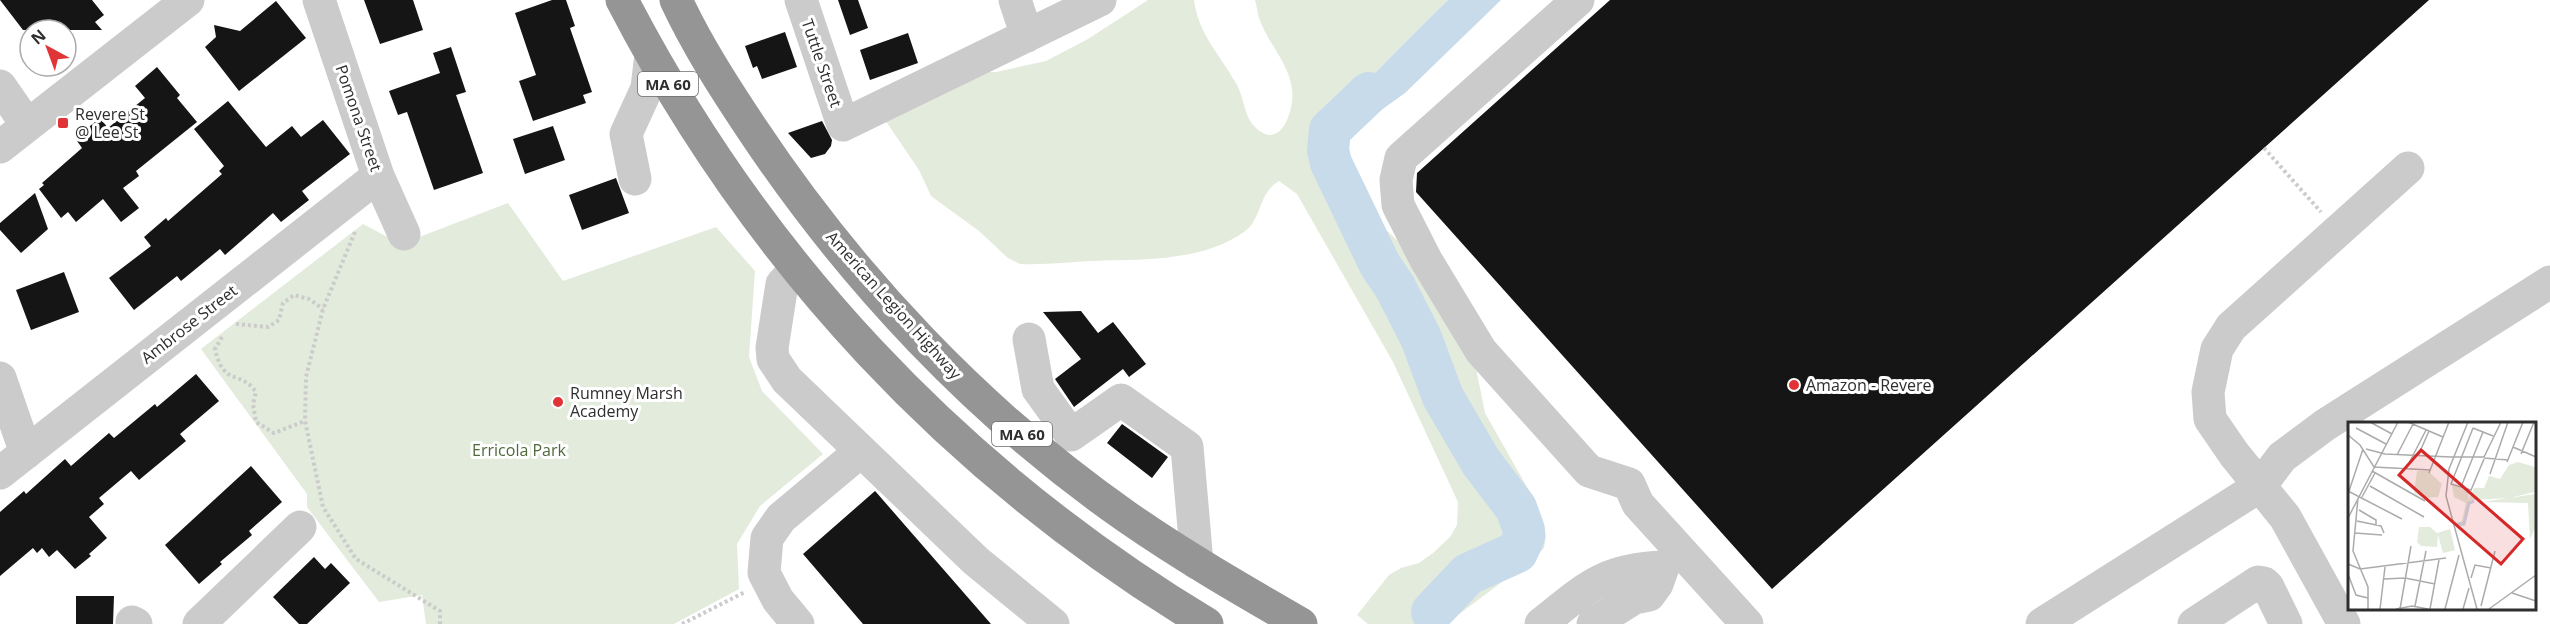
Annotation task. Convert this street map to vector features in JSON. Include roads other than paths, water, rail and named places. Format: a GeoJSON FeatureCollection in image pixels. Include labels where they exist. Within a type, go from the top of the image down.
{"type":"FeatureCollection","features":[{"type":"Feature","properties":{"kind":"highway","name":"MA 60"},"geometry":{"type":"LineString","coordinates":[[622,0],[651,54],[719,164],[796,268],[881,365],[945,429],[1084,543],[1207,624]]}},
{"type":"Feature","properties":{"kind":"highway","name":"American Legion Highway"},"geometry":{"type":"LineString","coordinates":[[676,0],[721,80],[792,187],[852,262],[902,318],[993,409],[1057,463],[1126,516],[1197,563],[1301,624]]}},
{"type":"Feature","properties":{"kind":"street"},"geometry":{"type":"LineString","coordinates":[[0,147],[188,0]]}},
{"type":"Feature","properties":{"kind":"street","name":"Pomona Street"},"geometry":{"type":"LineString","coordinates":[[320,0],[378,176],[404,234]]}},
{"type":"Feature","properties":{"kind":"street","name":"Tuttle Street"},"geometry":{"type":"LineString","coordinates":[[801,0],[843,125],[1027,36]]}},
{"type":"Feature","properties":{"kind":"street"},"geometry":{"type":"LineString","coordinates":[[1015,0],[1027,36],[1100,0]]}},
{"type":"Feature","properties":{"kind":"street"},"geometry":{"type":"LineString","coordinates":[[1578,0],[1401,158],[1396,180],[1398,205],[1426,260],[1480,351],[1589,471],[1629,484],[1638,504],[1672,559],[1747,624]]}},
{"type":"Feature","properties":{"kind":"street"},"geometry":{"type":"LineString","coordinates":[[635,178],[626,134],[647,87],[651,54]]}},
{"type":"Feature","properties":{"kind":"street"},"geometry":{"type":"LineString","coordinates":[[0,86],[27,125]]}},
{"type":"Feature","properties":{"kind":"street"},"geometry":{"type":"LineString","coordinates":[[2344,624],[2290,525],[2234,454],[2210,419],[2208,392],[2217,349],[2231,327],[2408,168]]}},
{"type":"Feature","properties":{"kind":"street","name":"Ambrose Street"},"geometry":{"type":"LineString","coordinates":[[0,473],[378,176]]}},
{"type":"Feature","properties":{"kind":"street"},"geometry":{"type":"LineString","coordinates":[[796,268],[782,284],[775,325],[773,359],[787,380],[976,561],[1053,624]]}},
{"type":"Feature","properties":{"kind":"street"},"geometry":{"type":"LineString","coordinates":[[2042,624],[2259,486],[2282,457],[2325,425],[2550,282]]}},
{"type":"Feature","properties":{"kind":"street"},"geometry":{"type":"LineString","coordinates":[[1029,339],[1038,389],[1071,435],[1121,400],[1187,447],[1197,563]]}},
{"type":"Feature","properties":{"kind":"street"},"geometry":{"type":"LineString","coordinates":[[0,378],[27,453]]}},
{"type":"Feature","properties":{"kind":"street"},"geometry":{"type":"LineString","coordinates":[[798,624],[778,600],[767,581],[764,566],[765,545],[774,525],[861,451]]}},
{"type":"Feature","properties":{"kind":"street"},"geometry":{"type":"LineString","coordinates":[[199,624],[300,526]]}},
{"type":"Feature","properties":{"kind":"street"},"geometry":{"type":"LineString","coordinates":[[1541,624],[1590,585],[1603,578],[1672,559]]}},
{"type":"Feature","properties":{"kind":"street"},"geometry":{"type":"LineString","coordinates":[[1593,624],[1634,598],[1649,595],[1672,559]]}},
{"type":"Feature","properties":{"kind":"street"},"geometry":{"type":"LineString","coordinates":[[2194,624],[2258,582],[2264,583],[2286,624]]}},
{"type":"Feature","properties":{"kind":"water"},"geometry":{"type":"Polygon","coordinates":[[[1448,0],[1501,0],[1405,93],[1366,121],[1347,142],[1327,132],[1323,125],[1326,109],[1340,101],[1352,85],[1375,73],[1448,0]]]}},
{"type":"Feature","properties":{"kind":"waterway"},"geometry":{"type":"LineString","coordinates":[[1369,93],[1330,130],[1328,150],[1331,163],[1380,265],[1395,287],[1421,338],[1443,397],[1481,462],[1516,508],[1524,530],[1524,537],[1517,552],[1468,574],[1432,612]]}},
{"type":"Feature","properties":{"kind":"place","name":"Revere St @ Lee St"},"geometry":{"type":"Point","coordinates":[63,123]}},
{"type":"Feature","properties":{"kind":"place","name":"Amazon - Revere"},"geometry":{"type":"Point","coordinates":[1794,385]}},
{"type":"Feature","properties":{"kind":"place","name":"Rumney Marsh Academy"},"geometry":{"type":"Point","coordinates":[558,402]}},
{"type":"Feature","properties":{"kind":"park label","name":"Erricola Park"},"geometry":{"type":"Point","coordinates":[519,450]}}]}
